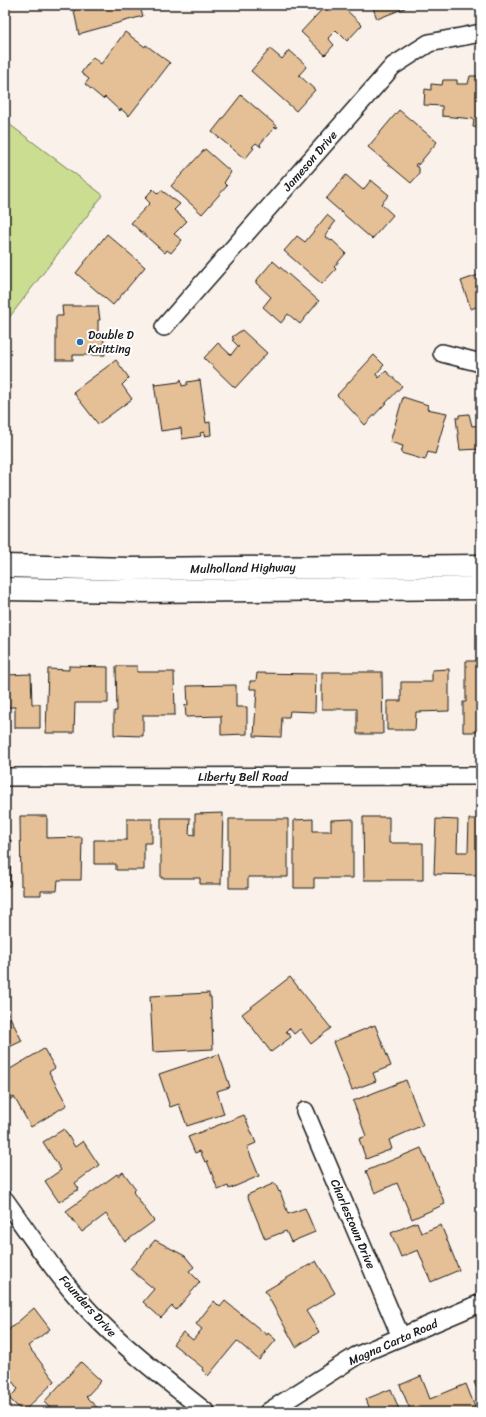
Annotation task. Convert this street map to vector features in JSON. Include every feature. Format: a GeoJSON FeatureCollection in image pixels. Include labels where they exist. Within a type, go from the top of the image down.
{"type":"FeatureCollection","features":[{"type":"Feature","properties":{"kind":"main road","name":"Mulholland Highway"},"geometry":{"type":"LineString","coordinates":[[5,566],[129,569],[481,566]]}},
{"type":"Feature","properties":{"kind":"main road","name":"Mulholland Highway"},"geometry":{"type":"LineString","coordinates":[[5,589],[131,591],[481,588]]}},
{"type":"Feature","properties":{"kind":"street","name":"Jameson Drive"},"geometry":{"type":"LineString","coordinates":[[164,327],[393,66],[429,43],[481,33]]}},
{"type":"Feature","properties":{"kind":"street"},"geometry":{"type":"LineString","coordinates":[[442,353],[481,363]]}},
{"type":"Feature","properties":{"kind":"street","name":"Liberty Bell Road"},"geometry":{"type":"LineString","coordinates":[[5,777],[481,776]]}},
{"type":"Feature","properties":{"kind":"street","name":"Charlestown Drive"},"geometry":{"type":"LineString","coordinates":[[305,1111],[401,1337]]}},
{"type":"Feature","properties":{"kind":"street","name":"Founders Drive"},"geometry":{"type":"LineString","coordinates":[[5,1200],[47,1260],[100,1322],[140,1359],[206,1412]]}},
{"type":"Feature","properties":{"kind":"street","name":"Magna Carta Road"},"geometry":{"type":"LineString","coordinates":[[268,1412],[356,1356],[481,1303]]}},
{"type":"Feature","properties":{"kind":"green space"},"geometry":{"type":"Polygon","coordinates":[[[5,121],[103,195],[5,323],[5,121]]]}},
{"type":"Feature","properties":{"kind":"building"},"geometry":{"type":"Polygon","coordinates":[[[70,5],[139,5],[143,16],[79,35],[73,6],[70,5]]]}},
{"type":"Feature","properties":{"kind":"building"},"geometry":{"type":"Polygon","coordinates":[[[326,5],[341,5],[362,25],[347,41],[336,30],[328,38],[334,45],[325,55],[301,32],[326,5]]]}},
{"type":"Feature","properties":{"kind":"building"},"geometry":{"type":"Polygon","coordinates":[[[372,5],[404,5],[405,8],[377,19],[372,5]]]}},
{"type":"Feature","properties":{"kind":"building"},"geometry":{"type":"Polygon","coordinates":[[[125,32],[145,47],[146,45],[170,63],[129,116],[121,109],[120,111],[105,97],[103,99],[85,84],[89,79],[81,73],[93,57],[101,64],[125,32]]]}},
{"type":"Feature","properties":{"kind":"building"},"geometry":{"type":"Polygon","coordinates":[[[270,49],[282,59],[289,50],[307,66],[299,75],[315,90],[296,111],[251,71],[270,49]]]}},
{"type":"Feature","properties":{"kind":"building"},"geometry":{"type":"Polygon","coordinates":[[[470,76],[481,76],[481,128],[473,127],[474,119],[442,116],[442,106],[424,105],[425,89],[431,90],[431,84],[442,85],[443,80],[457,80],[457,84],[468,84],[470,76]]]}},
{"type":"Feature","properties":{"kind":"building"},"geometry":{"type":"Polygon","coordinates":[[[241,95],[278,127],[275,127],[260,144],[261,147],[256,143],[245,159],[212,132],[241,95]]]}},
{"type":"Feature","properties":{"kind":"building"},"geometry":{"type":"Polygon","coordinates":[[[399,110],[437,142],[418,165],[417,163],[415,165],[419,168],[419,174],[411,183],[368,147],[399,110]]]}},
{"type":"Feature","properties":{"kind":"building"},"geometry":{"type":"Polygon","coordinates":[[[205,149],[231,172],[224,183],[227,186],[202,214],[171,186],[205,149]]]}},
{"type":"Feature","properties":{"kind":"building"},"geometry":{"type":"Polygon","coordinates":[[[346,175],[363,190],[371,180],[389,195],[381,204],[393,215],[372,239],[326,199],[346,175]]]}},
{"type":"Feature","properties":{"kind":"building"},"geometry":{"type":"Polygon","coordinates":[[[153,189],[158,194],[161,190],[180,204],[174,210],[187,221],[174,234],[182,240],[171,253],[167,250],[165,253],[131,223],[150,203],[145,198],[153,189]]]}},
{"type":"Feature","properties":{"kind":"building"},"geometry":{"type":"Polygon","coordinates":[[[327,215],[335,222],[325,236],[331,241],[332,240],[346,253],[334,267],[336,269],[322,284],[284,251],[297,236],[305,242],[327,215]]]}},
{"type":"Feature","properties":{"kind":"building"},"geometry":{"type":"Polygon","coordinates":[[[107,234],[145,267],[113,305],[76,273],[107,234]]]}},
{"type":"Feature","properties":{"kind":"building"},"geometry":{"type":"Polygon","coordinates":[[[273,261],[319,301],[300,324],[288,314],[281,323],[263,307],[271,297],[256,283],[256,281],[273,261]]]}},
{"type":"Feature","properties":{"kind":"building"},"geometry":{"type":"Polygon","coordinates":[[[481,274],[481,305],[471,309],[461,281],[481,274]]]}},
{"type":"Feature","properties":{"kind":"building","name":"Double D Knitting"},"geometry":{"type":"Polygon","coordinates":[[[62,306],[98,306],[100,320],[98,320],[98,333],[103,333],[105,355],[73,355],[73,360],[56,360],[56,316],[63,316],[62,306]]]}},
{"type":"Feature","properties":{"kind":"building"},"geometry":{"type":"Polygon","coordinates":[[[242,330],[267,353],[235,388],[204,358],[218,343],[231,355],[237,347],[239,347],[232,340],[234,339],[232,337],[242,330]]]}},
{"type":"Feature","properties":{"kind":"building"},"geometry":{"type":"Polygon","coordinates":[[[374,355],[384,365],[376,374],[379,378],[386,371],[402,386],[365,425],[337,395],[374,355]]]}},
{"type":"Feature","properties":{"kind":"building"},"geometry":{"type":"Polygon","coordinates":[[[116,360],[129,378],[122,385],[132,399],[98,424],[73,392],[116,360]]]}},
{"type":"Feature","properties":{"kind":"building"},"geometry":{"type":"Polygon","coordinates":[[[181,379],[182,386],[187,385],[187,382],[200,380],[206,423],[210,422],[211,435],[204,436],[204,432],[200,433],[201,436],[182,439],[181,428],[161,431],[154,383],[156,385],[179,382],[181,379]]]}},
{"type":"Feature","properties":{"kind":"building"},"geometry":{"type":"Polygon","coordinates":[[[403,397],[428,405],[427,409],[447,413],[435,454],[428,452],[425,460],[401,453],[403,446],[390,442],[403,397]]]}},
{"type":"Feature","properties":{"kind":"building"},"geometry":{"type":"Polygon","coordinates":[[[469,414],[472,426],[481,425],[481,449],[460,450],[456,418],[459,418],[459,415],[469,414]]]}},
{"type":"Feature","properties":{"kind":"building"},"geometry":{"type":"Polygon","coordinates":[[[466,661],[481,661],[481,732],[463,732],[463,702],[466,702],[466,661]]]}},
{"type":"Feature","properties":{"kind":"building"},"geometry":{"type":"Polygon","coordinates":[[[69,666],[108,667],[108,703],[75,703],[74,733],[46,733],[48,669],[69,670],[69,666]]]}},
{"type":"Feature","properties":{"kind":"building"},"geometry":{"type":"Polygon","coordinates":[[[116,666],[137,666],[137,672],[174,672],[175,715],[143,715],[143,736],[114,735],[114,711],[117,711],[116,666]]]}},
{"type":"Feature","properties":{"kind":"building"},"geometry":{"type":"Polygon","coordinates":[[[449,669],[449,711],[416,712],[415,730],[387,730],[387,701],[401,701],[401,682],[432,682],[432,670],[449,669]]]}},
{"type":"Feature","properties":{"kind":"building"},"geometry":{"type":"Polygon","coordinates":[[[322,672],[382,672],[383,734],[357,734],[357,709],[322,709],[322,672]]]}},
{"type":"Feature","properties":{"kind":"building"},"geometry":{"type":"Polygon","coordinates":[[[257,673],[316,674],[315,712],[290,711],[289,717],[282,717],[281,737],[254,736],[257,689],[250,689],[250,681],[256,681],[257,673]]]}},
{"type":"Feature","properties":{"kind":"building"},"geometry":{"type":"Polygon","coordinates":[[[31,674],[32,704],[40,704],[40,728],[15,728],[15,707],[5,707],[5,675],[31,674]]]}},
{"type":"Feature","properties":{"kind":"building"},"geometry":{"type":"Polygon","coordinates":[[[236,685],[236,707],[247,707],[247,734],[221,735],[221,716],[186,717],[185,705],[188,705],[187,686],[236,685]]]}},
{"type":"Feature","properties":{"kind":"building"},"geometry":{"type":"Polygon","coordinates":[[[223,813],[221,884],[200,884],[200,878],[161,878],[161,818],[190,818],[189,834],[195,835],[195,814],[223,813]]]}},
{"type":"Feature","properties":{"kind":"building"},"geometry":{"type":"Polygon","coordinates":[[[20,816],[47,816],[47,838],[82,837],[81,880],[58,880],[57,891],[41,891],[41,895],[23,895],[23,886],[21,886],[20,816]]]}},
{"type":"Feature","properties":{"kind":"building"},"geometry":{"type":"Polygon","coordinates":[[[363,817],[389,817],[389,843],[423,843],[423,880],[364,880],[363,817]]]}},
{"type":"Feature","properties":{"kind":"building"},"geometry":{"type":"Polygon","coordinates":[[[127,819],[152,819],[152,843],[144,843],[144,870],[116,870],[116,864],[94,864],[94,840],[127,840],[127,819]]]}},
{"type":"Feature","properties":{"kind":"building"},"geometry":{"type":"Polygon","coordinates":[[[229,819],[288,819],[288,877],[248,877],[248,888],[229,888],[229,819]]]}},
{"type":"Feature","properties":{"kind":"building"},"geometry":{"type":"Polygon","coordinates":[[[313,819],[313,831],[331,831],[331,820],[353,819],[353,878],[314,878],[314,888],[294,888],[294,820],[313,819]]]}},
{"type":"Feature","properties":{"kind":"building"},"geometry":{"type":"Polygon","coordinates":[[[436,819],[458,820],[457,852],[468,852],[469,819],[481,819],[481,902],[477,902],[478,875],[434,874],[436,819]]]}},
{"type":"Feature","properties":{"kind":"building"},"geometry":{"type":"Polygon","coordinates":[[[5,840],[11,840],[10,886],[5,886],[5,840]]]}},
{"type":"Feature","properties":{"kind":"building"},"geometry":{"type":"Polygon","coordinates":[[[290,977],[331,1028],[311,1044],[300,1029],[294,1034],[289,1028],[286,1031],[291,1037],[271,1052],[242,1014],[290,977]]]}},
{"type":"Feature","properties":{"kind":"building"},"geometry":{"type":"Polygon","coordinates":[[[209,993],[209,997],[211,997],[213,1049],[153,1052],[150,996],[209,993]]]}},
{"type":"Feature","properties":{"kind":"building"},"geometry":{"type":"Polygon","coordinates":[[[7,1011],[22,1041],[5,1049],[5,1012],[7,1011]]]}},
{"type":"Feature","properties":{"kind":"building"},"geometry":{"type":"Polygon","coordinates":[[[375,1025],[391,1066],[373,1073],[376,1081],[352,1090],[333,1042],[375,1025]]]}},
{"type":"Feature","properties":{"kind":"building"},"geometry":{"type":"Polygon","coordinates":[[[44,1049],[55,1068],[49,1072],[67,1105],[31,1127],[14,1097],[5,1102],[5,1072],[44,1049]]]}},
{"type":"Feature","properties":{"kind":"building"},"geometry":{"type":"Polygon","coordinates":[[[219,1054],[230,1087],[217,1091],[224,1114],[187,1126],[179,1104],[170,1107],[159,1074],[219,1054]]]}},
{"type":"Feature","properties":{"kind":"building"},"geometry":{"type":"Polygon","coordinates":[[[406,1080],[423,1125],[389,1140],[392,1149],[366,1159],[359,1139],[366,1136],[353,1101],[406,1080]]]}},
{"type":"Feature","properties":{"kind":"building"},"geometry":{"type":"Polygon","coordinates":[[[244,1115],[256,1143],[247,1147],[259,1176],[229,1189],[228,1186],[218,1190],[207,1161],[205,1162],[200,1151],[195,1153],[188,1137],[244,1115]]]}},
{"type":"Feature","properties":{"kind":"building"},"geometry":{"type":"Polygon","coordinates":[[[64,1129],[75,1147],[83,1141],[99,1165],[75,1183],[79,1189],[59,1202],[45,1181],[61,1170],[43,1142],[64,1129]]]}},
{"type":"Feature","properties":{"kind":"building"},"geometry":{"type":"Polygon","coordinates":[[[421,1148],[445,1204],[412,1219],[397,1183],[375,1193],[366,1171],[421,1148]]]}},
{"type":"Feature","properties":{"kind":"building"},"geometry":{"type":"Polygon","coordinates":[[[123,1172],[136,1189],[133,1192],[154,1221],[125,1242],[106,1214],[82,1232],[66,1211],[117,1174],[118,1176],[123,1172]]]}},
{"type":"Feature","properties":{"kind":"building"},"geometry":{"type":"Polygon","coordinates":[[[275,1183],[279,1192],[280,1191],[288,1214],[305,1208],[315,1232],[291,1242],[286,1231],[265,1239],[247,1195],[275,1183]]]}},
{"type":"Feature","properties":{"kind":"building"},"geometry":{"type":"Polygon","coordinates":[[[417,1222],[421,1233],[441,1225],[459,1270],[431,1282],[418,1250],[401,1257],[391,1233],[417,1222]]]}},
{"type":"Feature","properties":{"kind":"building"},"geometry":{"type":"Polygon","coordinates":[[[155,1240],[185,1256],[194,1267],[189,1271],[200,1282],[176,1310],[172,1306],[161,1318],[143,1302],[154,1289],[130,1269],[155,1240]]]}},
{"type":"Feature","properties":{"kind":"building"},"geometry":{"type":"Polygon","coordinates":[[[316,1261],[335,1293],[306,1311],[319,1332],[296,1347],[265,1291],[316,1261]]]}},
{"type":"Feature","properties":{"kind":"building"},"geometry":{"type":"Polygon","coordinates":[[[214,1301],[220,1307],[225,1301],[267,1335],[268,1333],[276,1340],[259,1360],[237,1341],[208,1376],[202,1370],[203,1368],[173,1344],[183,1332],[193,1340],[202,1329],[196,1324],[214,1301]]]}},
{"type":"Feature","properties":{"kind":"building"},"geometry":{"type":"Polygon","coordinates":[[[34,1308],[50,1329],[28,1346],[55,1381],[23,1412],[9,1398],[18,1389],[5,1372],[5,1333],[34,1308]]]}},
{"type":"Feature","properties":{"kind":"building"},"geometry":{"type":"Polygon","coordinates":[[[81,1362],[101,1381],[86,1397],[102,1412],[54,1412],[44,1402],[81,1362]]]}},
{"type":"Feature","properties":{"kind":"building"},"geometry":{"type":"Polygon","coordinates":[[[421,1376],[430,1399],[466,1384],[477,1412],[411,1412],[400,1385],[421,1376]]]}},
{"type":"Feature","properties":{"kind":"building"},"geometry":{"type":"Polygon","coordinates":[[[481,1379],[481,1397],[474,1382],[481,1379]]]}},
{"type":"Feature","properties":{"kind":"building"},"geometry":{"type":"Polygon","coordinates":[[[391,1389],[400,1412],[371,1412],[366,1399],[391,1389]]]}},
{"type":"Feature","properties":{"kind":"place","name":"Double D Knitting"},"geometry":{"type":"Point","coordinates":[80,342]}}]}
